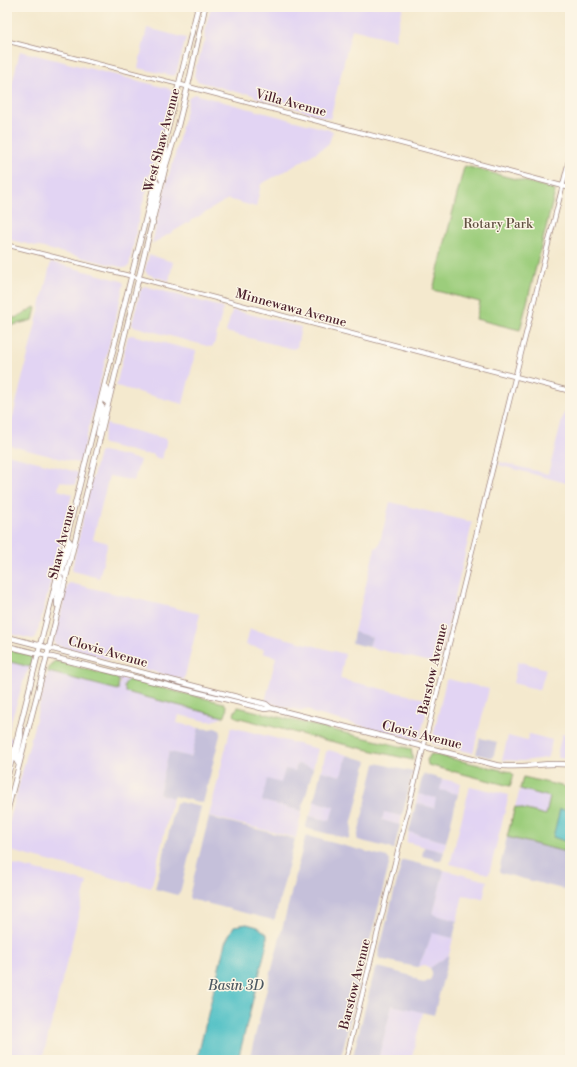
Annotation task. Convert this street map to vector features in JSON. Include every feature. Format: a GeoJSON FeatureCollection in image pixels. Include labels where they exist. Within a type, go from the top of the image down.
{"type":"FeatureCollection","features":[{"type":"Feature","properties":{"kind":"main road","name":"West Shaw Avenue"},"geometry":{"type":"LineString","coordinates":[[131,276],[198,7]]}},
{"type":"Feature","properties":{"kind":"main road","name":"West Shaw Avenue"},"geometry":{"type":"LineString","coordinates":[[139,278],[187,86],[205,7]]}},
{"type":"Feature","properties":{"kind":"main road","name":"Villa Avenue"},"geometry":{"type":"LineString","coordinates":[[178,84],[570,188]]}},
{"type":"Feature","properties":{"kind":"main road"},"geometry":{"type":"LineString","coordinates":[[163,180],[160,176],[166,149],[164,144]]}},
{"type":"Feature","properties":{"kind":"main road","name":"Barstow Avenue"},"geometry":{"type":"LineString","coordinates":[[346,1060],[570,156]]}},
{"type":"Feature","properties":{"kind":"main road"},"geometry":{"type":"LineString","coordinates":[[152,223],[150,217],[158,185],[155,180]]}},
{"type":"Feature","properties":{"kind":"main road","name":"Shaw Avenue"},"geometry":{"type":"LineString","coordinates":[[7,780],[131,276]]}},
{"type":"Feature","properties":{"kind":"main road","name":"Shaw Avenue"},"geometry":{"type":"LineString","coordinates":[[7,812],[58,611],[65,576],[139,278]]}},
{"type":"Feature","properties":{"kind":"main road","name":"Minnewawa Avenue"},"geometry":{"type":"LineString","coordinates":[[139,278],[570,391]]}},
{"type":"Feature","properties":{"kind":"main road"},"geometry":{"type":"LineString","coordinates":[[105,386],[107,389],[105,401],[108,404]]}},
{"type":"Feature","properties":{"kind":"main road"},"geometry":{"type":"LineString","coordinates":[[97,446],[98,427],[103,408],[100,404]]}},
{"type":"Feature","properties":{"kind":"main road"},"geometry":{"type":"LineString","coordinates":[[65,576],[62,572],[70,542],[67,538]]}},
{"type":"Feature","properties":{"kind":"main road"},"geometry":{"type":"LineString","coordinates":[[58,574],[61,578],[57,596],[58,611]]}},
{"type":"Feature","properties":{"kind":"main road","name":"Clovis Avenue"},"geometry":{"type":"LineString","coordinates":[[7,637],[186,685],[265,709],[271,708],[507,767],[552,763],[570,765]]}},
{"type":"Feature","properties":{"kind":"main road","name":"Clovis Avenue"},"geometry":{"type":"LineString","coordinates":[[7,646],[194,693],[266,704],[271,708]]}},
{"type":"Feature","properties":{"kind":"main road"},"geometry":{"type":"LineString","coordinates":[[148,681],[166,682],[182,686],[186,685]]}},
{"type":"Feature","properties":{"kind":"main road"},"geometry":{"type":"LineString","coordinates":[[19,765],[16,760],[22,736],[21,722]]}},
{"type":"Feature","properties":{"kind":"street","name":"Villa Avenue"},"geometry":{"type":"LineString","coordinates":[[7,41],[178,84]]}},
{"type":"Feature","properties":{"kind":"street","name":"Minnewawa Avenue"},"geometry":{"type":"LineString","coordinates":[[7,245],[139,278]]}},
{"type":"Feature","properties":{"kind":"shaded area"},"geometry":{"type":"Polygon","coordinates":[[[211,7],[403,7],[395,40],[352,29],[330,119],[291,107],[288,103],[282,101],[278,105],[253,95],[246,93],[244,94],[197,81],[194,76],[202,46],[206,39],[204,39],[204,33],[211,7]]]}},
{"type":"Feature","properties":{"kind":"shaded area"},"geometry":{"type":"Polygon","coordinates":[[[147,28],[186,38],[176,74],[173,76],[138,68],[147,28]]]}},
{"type":"Feature","properties":{"kind":"shaded area"},"geometry":{"type":"Polygon","coordinates":[[[20,51],[171,89],[172,91],[155,159],[148,176],[151,177],[141,209],[129,266],[125,268],[7,239],[7,104],[20,51]]]}},
{"type":"Feature","properties":{"kind":"shaded area"},"geometry":{"type":"Polygon","coordinates":[[[194,94],[333,131],[329,143],[326,146],[291,168],[261,184],[256,207],[228,199],[152,244],[189,97],[194,94]]]}},
{"type":"Feature","properties":{"kind":"shaded area"},"geometry":{"type":"Polygon","coordinates":[[[149,255],[173,262],[169,281],[147,274],[145,270],[149,255]]]}},
{"type":"Feature","properties":{"kind":"shaded area"},"geometry":{"type":"Polygon","coordinates":[[[51,262],[122,281],[124,284],[81,460],[78,463],[7,445],[51,262]]]}},
{"type":"Feature","properties":{"kind":"shaded area"},"geometry":{"type":"Polygon","coordinates":[[[145,286],[221,307],[223,309],[214,345],[211,347],[133,326],[132,324],[141,288],[145,286]]]}},
{"type":"Feature","properties":{"kind":"shaded area"},"geometry":{"type":"Polygon","coordinates":[[[233,310],[301,327],[297,347],[293,349],[226,332],[233,310]]]}},
{"type":"Feature","properties":{"kind":"shaded area"},"geometry":{"type":"Polygon","coordinates":[[[132,335],[196,351],[183,404],[116,386],[128,336],[132,335]]]}},
{"type":"Feature","properties":{"kind":"shaded area"},"geometry":{"type":"Polygon","coordinates":[[[570,411],[570,484],[499,465],[500,462],[548,474],[564,413],[570,411]]]}},
{"type":"Feature","properties":{"kind":"shaded area"},"geometry":{"type":"Polygon","coordinates":[[[106,424],[167,439],[162,459],[157,458],[152,454],[143,454],[104,444],[102,442],[106,424]]]}},
{"type":"Feature","properties":{"kind":"shaded area"},"geometry":{"type":"Polygon","coordinates":[[[103,451],[140,460],[134,481],[109,476],[93,539],[108,543],[99,578],[73,571],[72,569],[89,491],[99,453],[103,451]]]}},
{"type":"Feature","properties":{"kind":"shaded area"},"geometry":{"type":"Polygon","coordinates":[[[7,454],[77,472],[78,474],[75,485],[60,481],[58,490],[72,494],[57,559],[36,637],[33,639],[7,633],[7,454]]]}},
{"type":"Feature","properties":{"kind":"shaded area"},"geometry":{"type":"Polygon","coordinates":[[[390,502],[471,522],[472,524],[439,664],[369,647],[372,637],[354,632],[375,548],[380,542],[390,502]]]}},
{"type":"Feature","properties":{"kind":"shaded area"},"geometry":{"type":"Polygon","coordinates":[[[70,583],[200,614],[184,680],[56,645],[54,642],[56,633],[68,584],[70,583]]]}},
{"type":"Feature","properties":{"kind":"shaded area"},"geometry":{"type":"Polygon","coordinates":[[[250,629],[345,654],[340,679],[429,700],[420,738],[417,740],[312,713],[310,710],[304,709],[302,711],[265,702],[276,657],[263,653],[264,649],[246,645],[250,629]]]}},
{"type":"Feature","properties":{"kind":"shaded area"},"geometry":{"type":"Polygon","coordinates":[[[354,632],[372,637],[369,647],[352,643],[354,632]]]}},
{"type":"Feature","properties":{"kind":"shaded area"},"geometry":{"type":"Polygon","coordinates":[[[7,661],[30,667],[25,676],[7,735],[7,661]]]}},
{"type":"Feature","properties":{"kind":"shaded area"},"geometry":{"type":"Polygon","coordinates":[[[518,661],[546,669],[540,690],[513,683],[518,661]]]}},
{"type":"Feature","properties":{"kind":"shaded area"},"geometry":{"type":"Polygon","coordinates":[[[48,672],[118,690],[120,682],[116,677],[131,680],[126,681],[124,687],[126,692],[224,717],[213,721],[206,721],[179,715],[177,723],[199,728],[191,757],[169,752],[159,794],[173,798],[151,888],[7,850],[7,833],[9,823],[48,672]]]}},
{"type":"Feature","properties":{"kind":"shaded area"},"geometry":{"type":"Polygon","coordinates":[[[448,679],[489,689],[473,753],[433,744],[432,741],[446,680],[448,679]]]}},
{"type":"Feature","properties":{"kind":"shaded area"},"geometry":{"type":"Polygon","coordinates":[[[231,727],[318,749],[313,768],[297,764],[295,771],[262,801],[302,811],[296,838],[209,816],[231,727]]]}},
{"type":"Feature","properties":{"kind":"shaded area"},"geometry":{"type":"Polygon","coordinates":[[[199,728],[217,728],[221,731],[203,803],[159,794],[169,752],[191,757],[199,728]]]}},
{"type":"Feature","properties":{"kind":"shaded area"},"geometry":{"type":"Polygon","coordinates":[[[529,734],[552,740],[549,756],[546,758],[523,761],[502,760],[508,736],[527,741],[529,734]]]}},
{"type":"Feature","properties":{"kind":"shaded area"},"geometry":{"type":"Polygon","coordinates":[[[562,734],[570,736],[570,759],[559,758],[557,755],[562,734]]]}},
{"type":"Feature","properties":{"kind":"shaded area"},"geometry":{"type":"Polygon","coordinates":[[[7,735],[13,739],[7,760],[7,735]]]}},
{"type":"Feature","properties":{"kind":"shaded area"},"geometry":{"type":"Polygon","coordinates":[[[480,738],[497,742],[493,758],[476,754],[480,738]]]}},
{"type":"Feature","properties":{"kind":"shaded area"},"geometry":{"type":"Polygon","coordinates":[[[329,750],[347,755],[341,776],[321,771],[326,752],[329,750]]]}},
{"type":"Feature","properties":{"kind":"shaded area"},"geometry":{"type":"Polygon","coordinates":[[[347,755],[367,761],[349,839],[305,828],[309,816],[330,821],[334,807],[314,801],[321,771],[341,776],[347,755]]]}},
{"type":"Feature","properties":{"kind":"shaded area"},"geometry":{"type":"Polygon","coordinates":[[[377,763],[413,772],[402,816],[384,812],[382,820],[400,825],[394,849],[358,840],[357,838],[375,764],[377,763]]]}},
{"type":"Feature","properties":{"kind":"shaded area"},"geometry":{"type":"Polygon","coordinates":[[[297,764],[313,768],[302,811],[262,801],[267,779],[281,783],[285,769],[295,771],[297,764]]]}},
{"type":"Feature","properties":{"kind":"shaded area"},"geometry":{"type":"Polygon","coordinates":[[[423,774],[442,779],[440,790],[458,794],[446,842],[409,832],[416,803],[434,808],[436,798],[418,794],[423,774]]]}},
{"type":"Feature","properties":{"kind":"shaded area"},"geometry":{"type":"Polygon","coordinates":[[[442,779],[461,783],[458,794],[439,790],[442,779]]]}},
{"type":"Feature","properties":{"kind":"shaded area"},"geometry":{"type":"Polygon","coordinates":[[[470,786],[509,795],[489,874],[450,864],[470,786]]]}},
{"type":"Feature","properties":{"kind":"shaded area"},"geometry":{"type":"Polygon","coordinates":[[[520,789],[550,797],[546,815],[515,807],[520,789]]]}},
{"type":"Feature","properties":{"kind":"shaded area"},"geometry":{"type":"Polygon","coordinates":[[[418,794],[437,798],[434,808],[416,803],[418,794]]]}},
{"type":"Feature","properties":{"kind":"shaded area"},"geometry":{"type":"Polygon","coordinates":[[[314,801],[334,807],[330,821],[310,816],[314,801]]]}},
{"type":"Feature","properties":{"kind":"shaded area"},"geometry":{"type":"Polygon","coordinates":[[[179,802],[201,807],[180,893],[177,895],[155,889],[176,803],[179,802]]]}},
{"type":"Feature","properties":{"kind":"shaded area"},"geometry":{"type":"Polygon","coordinates":[[[384,812],[402,816],[400,825],[382,820],[384,812]]]}},
{"type":"Feature","properties":{"kind":"shaded area"},"geometry":{"type":"Polygon","coordinates":[[[209,817],[295,839],[275,918],[273,920],[190,899],[189,896],[209,817]]]}},
{"type":"Feature","properties":{"kind":"shaded area"},"geometry":{"type":"Polygon","coordinates":[[[409,832],[446,842],[444,852],[406,842],[409,832]]]}},
{"type":"Feature","properties":{"kind":"shaded area"},"geometry":{"type":"Polygon","coordinates":[[[307,836],[387,857],[390,861],[340,1060],[249,1060],[305,838],[307,836]]]}},
{"type":"Feature","properties":{"kind":"shaded area"},"geometry":{"type":"Polygon","coordinates":[[[507,837],[570,853],[570,891],[501,873],[499,871],[507,837]]]}},
{"type":"Feature","properties":{"kind":"shaded area"},"geometry":{"type":"Polygon","coordinates":[[[424,847],[444,852],[441,861],[422,856],[424,847]]]}},
{"type":"Feature","properties":{"kind":"shaded area"},"geometry":{"type":"Polygon","coordinates":[[[404,860],[444,870],[433,914],[457,921],[453,938],[432,933],[418,967],[380,959],[378,956],[402,861],[404,860]]]}},
{"type":"Feature","properties":{"kind":"shaded area"},"geometry":{"type":"Polygon","coordinates":[[[7,863],[87,882],[42,1060],[22,1060],[7,1057],[7,863]]]}},
{"type":"Feature","properties":{"kind":"shaded area"},"geometry":{"type":"Polygon","coordinates":[[[444,870],[487,881],[483,899],[463,895],[457,921],[433,914],[444,870]]]}},
{"type":"Feature","properties":{"kind":"shaded area"},"geometry":{"type":"Polygon","coordinates":[[[432,932],[453,938],[449,955],[430,968],[424,965],[418,967],[428,945],[432,932]]]}},
{"type":"Feature","properties":{"kind":"shaded area"},"geometry":{"type":"Polygon","coordinates":[[[449,955],[434,1015],[392,1005],[378,1060],[352,1060],[375,969],[378,967],[412,976],[424,983],[430,980],[432,976],[430,968],[449,955]]]}},
{"type":"Feature","properties":{"kind":"shaded area"},"geometry":{"type":"Polygon","coordinates":[[[392,1005],[423,1012],[411,1060],[378,1060],[392,1005]]]}},
{"type":"Feature","properties":{"kind":"green space","name":"Rotary Park"},"geometry":{"type":"Polygon","coordinates":[[[465,166],[554,189],[555,192],[520,330],[476,319],[480,302],[433,290],[465,166]]]}},
{"type":"Feature","properties":{"kind":"green space"},"geometry":{"type":"Polygon","coordinates":[[[35,307],[33,320],[13,325],[7,330],[7,316],[15,318],[35,307]]]}},
{"type":"Feature","properties":{"kind":"green space"},"geometry":{"type":"Polygon","coordinates":[[[7,649],[30,655],[32,659],[30,667],[7,661],[7,649]]]}},
{"type":"Feature","properties":{"kind":"green space"},"geometry":{"type":"Polygon","coordinates":[[[55,661],[116,677],[119,680],[118,690],[48,672],[50,665],[55,661]]]}},
{"type":"Feature","properties":{"kind":"green space"},"geometry":{"type":"Polygon","coordinates":[[[128,680],[224,703],[227,708],[226,714],[224,717],[126,692],[124,687],[128,680]]]}},
{"type":"Feature","properties":{"kind":"green space"},"geometry":{"type":"Polygon","coordinates":[[[238,707],[411,749],[413,760],[312,737],[236,717],[234,715],[238,707]]]}},
{"type":"Feature","properties":{"kind":"green space"},"geometry":{"type":"Polygon","coordinates":[[[431,754],[510,772],[514,775],[510,786],[428,765],[427,760],[431,754]]]}},
{"type":"Feature","properties":{"kind":"green space"},"geometry":{"type":"Polygon","coordinates":[[[523,777],[570,788],[570,853],[507,837],[515,807],[546,815],[550,797],[520,789],[523,777]]]}},
{"type":"Feature","properties":{"kind":"water"},"geometry":{"type":"Polygon","coordinates":[[[560,809],[570,811],[570,843],[553,837],[560,809]]]}},
{"type":"Feature","properties":{"kind":"water","name":"Basin 3D"},"geometry":{"type":"Polygon","coordinates":[[[247,924],[258,927],[267,934],[267,943],[238,1060],[197,1060],[225,943],[234,926],[247,924]]]}}]}
